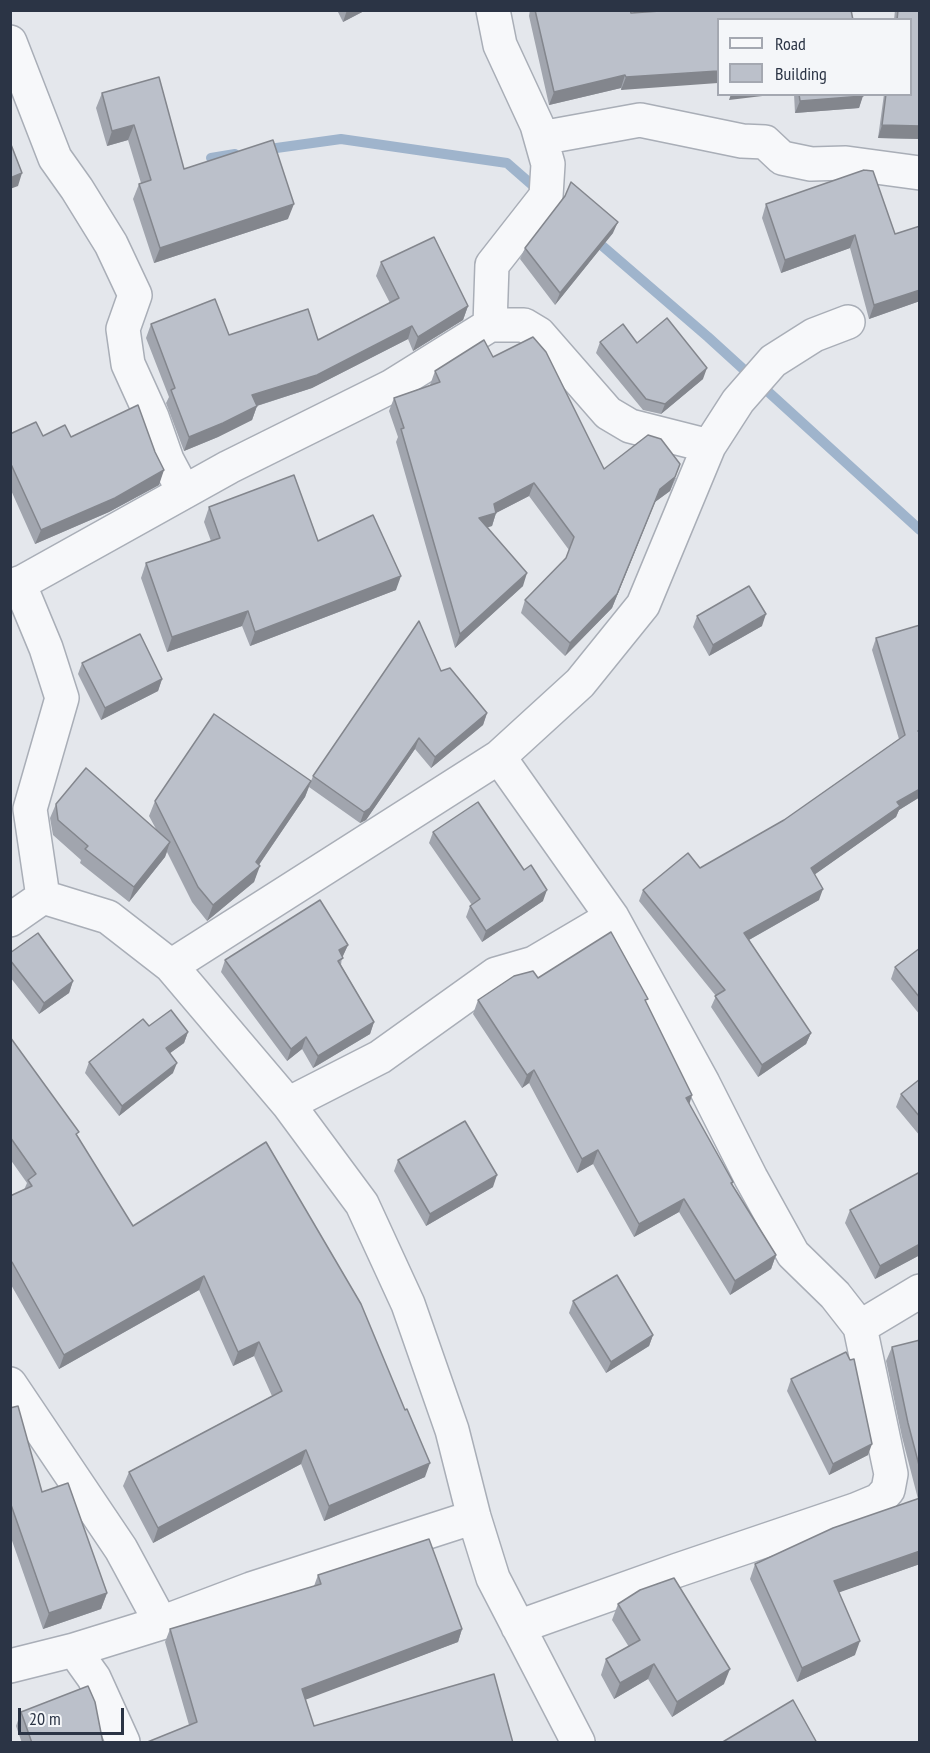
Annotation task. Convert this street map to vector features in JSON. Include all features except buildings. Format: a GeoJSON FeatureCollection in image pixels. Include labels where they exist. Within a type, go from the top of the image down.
{"type":"FeatureCollection","features":[{"type":"Feature","properties":{"kind":"street"},"geometry":{"type":"LineString","coordinates":[[490,325],[492,265],[546,196],[548,164],[541,138],[500,45],[493,10]]}},
{"type":"Feature","properties":{"kind":"street"},"geometry":{"type":"LineString","coordinates":[[10,42],[55,158],[111,244],[135,295],[123,329],[128,364],[153,417],[167,460],[184,492]]}},
{"type":"Feature","properties":{"kind":"street"},"geometry":{"type":"LineString","coordinates":[[541,138],[640,120],[742,141],[765,142],[782,158],[811,164],[846,163],[920,173]]}},
{"type":"Feature","properties":{"kind":"street"},"geometry":{"type":"LineString","coordinates":[[171,966],[499,757],[580,683],[643,605],[709,446],[738,400],[773,360],[813,335],[848,322]]}},
{"type":"Feature","properties":{"kind":"street"},"geometry":{"type":"LineString","coordinates":[[43,897],[30,809],[62,698],[46,648],[15,586],[230,467],[392,386],[490,325],[524,325],[539,334],[608,413],[630,426],[709,446]]}},
{"type":"Feature","properties":{"kind":"street"},"geometry":{"type":"LineString","coordinates":[[499,757],[612,917],[704,1083],[751,1178],[793,1254],[835,1295],[860,1327],[891,1474],[888,1490],[879,1500],[855,1510],[518,1627]]}},
{"type":"Feature","properties":{"kind":"street"},"geometry":{"type":"LineString","coordinates":[[10,920],[43,897]]}},
{"type":"Feature","properties":{"kind":"street"},"geometry":{"type":"LineString","coordinates":[[43,897],[108,917],[171,966],[288,1104],[362,1204],[403,1294],[452,1430],[474,1517],[493,1578],[578,1743]]}},
{"type":"Feature","properties":{"kind":"street"},"geometry":{"type":"LineString","coordinates":[[288,1104],[380,1058],[496,974],[534,963],[612,917]]}},
{"type":"Feature","properties":{"kind":"street"},"geometry":{"type":"LineString","coordinates":[[860,1327],[920,1291]]}},
{"type":"Feature","properties":{"kind":"street"},"geometry":{"type":"LineString","coordinates":[[10,1383],[121,1549],[161,1623]]}},
{"type":"Feature","properties":{"kind":"street"},"geometry":{"type":"LineString","coordinates":[[10,1666],[74,1650],[161,1623],[250,1589],[474,1517]]}},
{"type":"Feature","properties":{"kind":"street"},"geometry":{"type":"LineString","coordinates":[[74,1650],[94,1678],[123,1743]]}},
{"type":"Feature","properties":{"kind":"waterway"},"geometry":{"type":"LineString","coordinates":[[262,150],[341,139],[507,163],[539,191]]}},
{"type":"Feature","properties":{"kind":"waterway"},"geometry":{"type":"LineString","coordinates":[[211,158],[235,154]]}},
{"type":"Feature","properties":{"kind":"waterway"},"geometry":{"type":"LineString","coordinates":[[592,237],[708,337],[920,530]]}}]}
